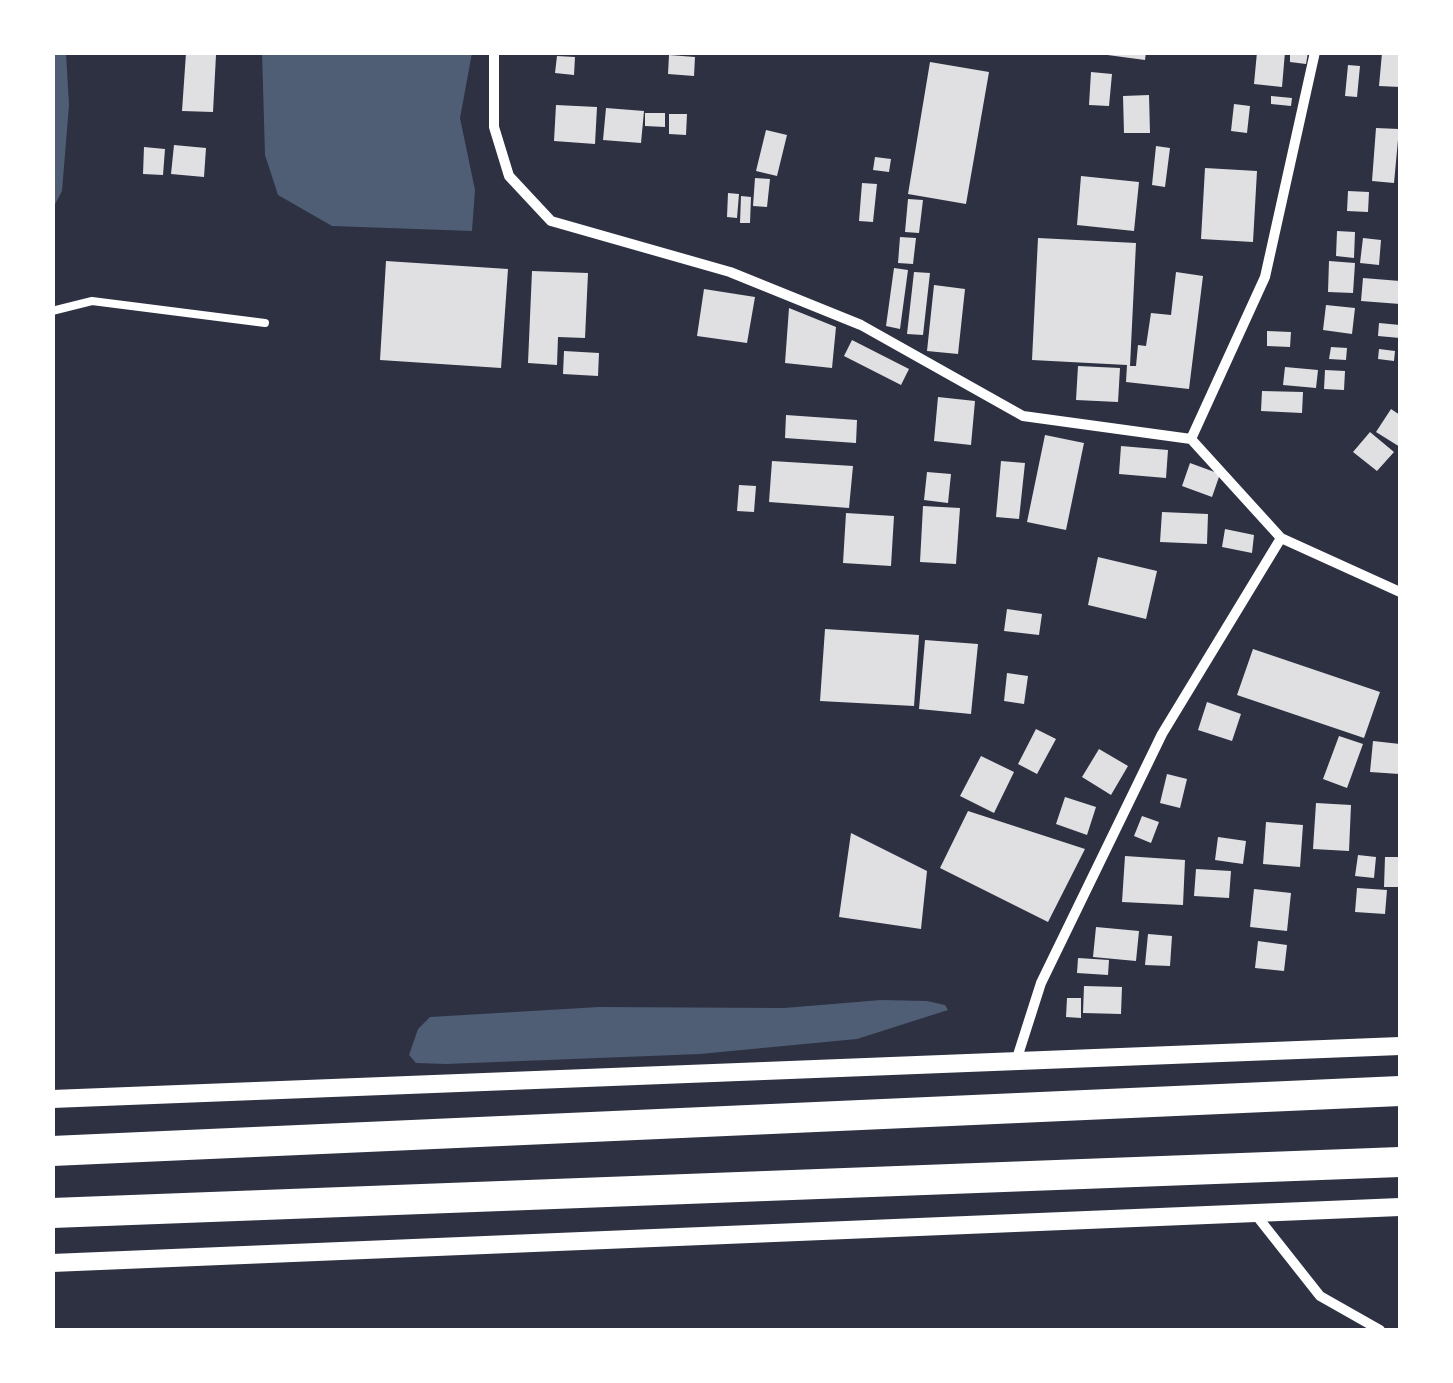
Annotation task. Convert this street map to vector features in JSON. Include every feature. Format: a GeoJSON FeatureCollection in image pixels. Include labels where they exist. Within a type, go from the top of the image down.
{"type":"FeatureCollection","features":[{"type":"Feature","properties":{"kind":"highway"},"geometry":{"type":"LineString","coordinates":[[52,1150],[1400,1091]]}},
{"type":"Feature","properties":{"kind":"highway"},"geometry":{"type":"LineString","coordinates":[[52,1213],[1400,1162]]}},
{"type":"Feature","properties":{"kind":"street"},"geometry":{"type":"LineString","coordinates":[[494,52],[494,128],[509,176],[552,221],[730,272],[861,325],[1023,416],[1191,439],[1281,538],[1400,592]]}},
{"type":"Feature","properties":{"kind":"street"},"geometry":{"type":"LineString","coordinates":[[1191,439],[1265,277],[1316,52]]}},
{"type":"Feature","properties":{"kind":"street"},"geometry":{"type":"LineString","coordinates":[[1017,1058],[1041,983],[1162,734],[1281,538]]}},
{"type":"Feature","properties":{"kind":"street"},"geometry":{"type":"LineString","coordinates":[[52,1099],[1017,1058],[1400,1046]]}},
{"type":"Feature","properties":{"kind":"street"},"geometry":{"type":"LineString","coordinates":[[52,1263],[1400,1208]]}},
{"type":"Feature","properties":{"kind":"street"},"geometry":{"type":"LineString","coordinates":[[1256,1215],[1320,1296],[1380,1330]]}},
{"type":"Feature","properties":{"kind":"lane"},"geometry":{"type":"LineString","coordinates":[[52,311],[92,301],[265,324]]}},
{"type":"Feature","properties":{"kind":"water"},"geometry":{"type":"Polygon","coordinates":[[[53,52],[66,53],[69,105],[62,191],[53,208],[53,52]]]}},
{"type":"Feature","properties":{"kind":"water"},"geometry":{"type":"Polygon","coordinates":[[[262,53],[472,53],[460,118],[475,190],[472,231],[332,226],[278,195],[265,155],[262,53]]]}},
{"type":"Feature","properties":{"kind":"water"},"geometry":{"type":"Polygon","coordinates":[[[881,1000],[927,1001],[945,1005],[948,1010],[857,1039],[700,1054],[446,1064],[416,1063],[409,1055],[418,1029],[430,1017],[599,1007],[784,1008],[881,1000]]]}},
{"type":"Feature","properties":{"kind":"building"},"geometry":{"type":"Polygon","coordinates":[[[1085,52],[1146,52],[1145,60],[1085,52]]]}},
{"type":"Feature","properties":{"kind":"building"},"geometry":{"type":"Polygon","coordinates":[[[1257,52],[1285,52],[1282,87],[1254,84],[1257,52]]]}},
{"type":"Feature","properties":{"kind":"building"},"geometry":{"type":"Polygon","coordinates":[[[1290,52],[1308,52],[1306,64],[1290,62],[1290,52]]]}},
{"type":"Feature","properties":{"kind":"building"},"geometry":{"type":"Polygon","coordinates":[[[186,53],[216,55],[213,112],[182,111],[186,53]]]}},
{"type":"Feature","properties":{"kind":"building"},"geometry":{"type":"Polygon","coordinates":[[[1382,53],[1400,55],[1400,87],[1379,86],[1382,53]]]}},
{"type":"Feature","properties":{"kind":"building"},"geometry":{"type":"Polygon","coordinates":[[[669,55],[695,57],[694,76],[668,74],[669,55]]]}},
{"type":"Feature","properties":{"kind":"building"},"geometry":{"type":"Polygon","coordinates":[[[557,56],[575,57],[574,75],[555,73],[557,56]]]}},
{"type":"Feature","properties":{"kind":"building"},"geometry":{"type":"Polygon","coordinates":[[[930,62],[989,72],[966,204],[908,194],[930,62]]]}},
{"type":"Feature","properties":{"kind":"building"},"geometry":{"type":"Polygon","coordinates":[[[1348,65],[1360,66],[1357,97],[1345,96],[1348,65]]]}},
{"type":"Feature","properties":{"kind":"building"},"geometry":{"type":"Polygon","coordinates":[[[1091,72],[1112,74],[1109,106],[1089,105],[1091,72]]]}},
{"type":"Feature","properties":{"kind":"building"},"geometry":{"type":"Polygon","coordinates":[[[1149,95],[1150,133],[1124,133],[1123,96],[1149,95]]]}},
{"type":"Feature","properties":{"kind":"building"},"geometry":{"type":"Polygon","coordinates":[[[1271,96],[1292,98],[1291,106],[1271,104],[1271,96]]]}},
{"type":"Feature","properties":{"kind":"building"},"geometry":{"type":"Polygon","coordinates":[[[1234,104],[1250,106],[1247,133],[1231,131],[1234,104]]]}},
{"type":"Feature","properties":{"kind":"building"},"geometry":{"type":"Polygon","coordinates":[[[556,105],[597,107],[595,144],[554,141],[556,105]]]}},
{"type":"Feature","properties":{"kind":"building"},"geometry":{"type":"Polygon","coordinates":[[[606,108],[644,111],[641,143],[603,140],[606,108]]]}},
{"type":"Feature","properties":{"kind":"building"},"geometry":{"type":"Polygon","coordinates":[[[645,113],[665,113],[665,127],[645,126],[645,113]]]}},
{"type":"Feature","properties":{"kind":"building"},"geometry":{"type":"Polygon","coordinates":[[[669,114],[687,114],[686,135],[669,134],[669,114]]]}},
{"type":"Feature","properties":{"kind":"building"},"geometry":{"type":"Polygon","coordinates":[[[1376,128],[1399,129],[1394,183],[1372,181],[1376,128]]]}},
{"type":"Feature","properties":{"kind":"building"},"geometry":{"type":"Polygon","coordinates":[[[766,130],[787,135],[777,176],[756,171],[766,130]]]}},
{"type":"Feature","properties":{"kind":"building"},"geometry":{"type":"Polygon","coordinates":[[[174,145],[206,148],[204,177],[171,174],[174,145]]]}},
{"type":"Feature","properties":{"kind":"building"},"geometry":{"type":"Polygon","coordinates":[[[1156,146],[1170,148],[1165,187],[1152,185],[1156,146]]]}},
{"type":"Feature","properties":{"kind":"building"},"geometry":{"type":"Polygon","coordinates":[[[144,147],[165,149],[163,175],[143,174],[144,147]]]}},
{"type":"Feature","properties":{"kind":"building"},"geometry":{"type":"Polygon","coordinates":[[[875,157],[891,159],[889,172],[873,170],[875,157]]]}},
{"type":"Feature","properties":{"kind":"building"},"geometry":{"type":"Polygon","coordinates":[[[1205,168],[1257,171],[1253,242],[1201,239],[1205,168]]]}},
{"type":"Feature","properties":{"kind":"building"},"geometry":{"type":"Polygon","coordinates":[[[1081,176],[1139,182],[1134,231],[1077,225],[1081,176]]]}},
{"type":"Feature","properties":{"kind":"building"},"geometry":{"type":"Polygon","coordinates":[[[755,178],[770,179],[767,207],[753,206],[755,178]]]}},
{"type":"Feature","properties":{"kind":"building"},"geometry":{"type":"Polygon","coordinates":[[[862,183],[877,184],[873,222],[859,221],[862,183]]]}},
{"type":"Feature","properties":{"kind":"building"},"geometry":{"type":"Polygon","coordinates":[[[1348,191],[1369,192],[1368,212],[1347,211],[1348,191]]]}},
{"type":"Feature","properties":{"kind":"building"},"geometry":{"type":"Polygon","coordinates":[[[728,193],[739,194],[737,218],[727,217],[728,193]]]}},
{"type":"Feature","properties":{"kind":"building"},"geometry":{"type":"Polygon","coordinates":[[[741,196],[751,197],[750,223],[740,223],[741,196]]]}},
{"type":"Feature","properties":{"kind":"building"},"geometry":{"type":"Polygon","coordinates":[[[908,199],[923,200],[919,233],[905,232],[908,199]]]}},
{"type":"Feature","properties":{"kind":"building"},"geometry":{"type":"Polygon","coordinates":[[[1337,231],[1355,232],[1354,258],[1336,256],[1337,231]]]}},
{"type":"Feature","properties":{"kind":"building"},"geometry":{"type":"Polygon","coordinates":[[[900,237],[916,238],[913,264],[898,263],[900,237]]]}},
{"type":"Feature","properties":{"kind":"building"},"geometry":{"type":"Polygon","coordinates":[[[1038,238],[1136,243],[1130,366],[1136,366],[1138,345],[1146,346],[1151,313],[1171,315],[1176,272],[1203,276],[1189,389],[1126,382],[1127,365],[1032,360],[1038,238]]]}},
{"type":"Feature","properties":{"kind":"building"},"geometry":{"type":"Polygon","coordinates":[[[1363,238],[1381,240],[1379,265],[1360,263],[1363,238]]]}},
{"type":"Feature","properties":{"kind":"building"},"geometry":{"type":"Polygon","coordinates":[[[386,261],[508,269],[501,368],[380,360],[386,261]]]}},
{"type":"Feature","properties":{"kind":"building"},"geometry":{"type":"Polygon","coordinates":[[[1329,261],[1355,263],[1353,293],[1328,292],[1329,261]]]}},
{"type":"Feature","properties":{"kind":"building"},"geometry":{"type":"Polygon","coordinates":[[[894,268],[908,270],[900,329],[886,326],[894,268]]]}},
{"type":"Feature","properties":{"kind":"building"},"geometry":{"type":"Polygon","coordinates":[[[532,271],[588,273],[585,338],[558,337],[557,365],[528,363],[532,271]]]}},
{"type":"Feature","properties":{"kind":"building"},"geometry":{"type":"Polygon","coordinates":[[[914,272],[930,273],[923,335],[907,334],[914,272]]]}},
{"type":"Feature","properties":{"kind":"building"},"geometry":{"type":"Polygon","coordinates":[[[1363,278],[1400,281],[1400,304],[1361,301],[1363,278]]]}},
{"type":"Feature","properties":{"kind":"building"},"geometry":{"type":"Polygon","coordinates":[[[934,285],[965,289],[958,354],[927,351],[934,285]]]}},
{"type":"Feature","properties":{"kind":"building"},"geometry":{"type":"Polygon","coordinates":[[[704,289],[755,297],[747,343],[697,336],[704,289]]]}},
{"type":"Feature","properties":{"kind":"building"},"geometry":{"type":"Polygon","coordinates":[[[1326,305],[1355,308],[1352,334],[1323,330],[1326,305]]]}},
{"type":"Feature","properties":{"kind":"building"},"geometry":{"type":"Polygon","coordinates":[[[789,308],[836,327],[832,368],[785,363],[789,308]]]}},
{"type":"Feature","properties":{"kind":"building"},"geometry":{"type":"Polygon","coordinates":[[[1379,323],[1400,325],[1400,338],[1378,336],[1379,323]]]}},
{"type":"Feature","properties":{"kind":"building"},"geometry":{"type":"Polygon","coordinates":[[[1267,331],[1291,332],[1290,347],[1267,346],[1267,331]]]}},
{"type":"Feature","properties":{"kind":"building"},"geometry":{"type":"Polygon","coordinates":[[[852,340],[909,369],[901,385],[844,356],[852,340]]]}},
{"type":"Feature","properties":{"kind":"building"},"geometry":{"type":"Polygon","coordinates":[[[1331,347],[1347,348],[1346,360],[1329,359],[1331,347]]]}},
{"type":"Feature","properties":{"kind":"building"},"geometry":{"type":"Polygon","coordinates":[[[1379,349],[1395,351],[1394,361],[1378,359],[1379,349]]]}},
{"type":"Feature","properties":{"kind":"building"},"geometry":{"type":"Polygon","coordinates":[[[564,351],[599,353],[598,376],[563,374],[564,351]]]}},
{"type":"Feature","properties":{"kind":"building"},"geometry":{"type":"Polygon","coordinates":[[[1078,366],[1120,368],[1118,402],[1076,400],[1078,366]]]}},
{"type":"Feature","properties":{"kind":"building"},"geometry":{"type":"Polygon","coordinates":[[[1285,367],[1318,370],[1316,388],[1283,385],[1285,367]]]}},
{"type":"Feature","properties":{"kind":"building"},"geometry":{"type":"Polygon","coordinates":[[[1325,370],[1345,371],[1344,390],[1324,389],[1325,370]]]}},
{"type":"Feature","properties":{"kind":"building"},"geometry":{"type":"Polygon","coordinates":[[[1262,391],[1303,392],[1302,413],[1261,411],[1262,391]]]}},
{"type":"Feature","properties":{"kind":"building"},"geometry":{"type":"Polygon","coordinates":[[[938,397],[975,401],[971,445],[934,441],[938,397]]]}},
{"type":"Feature","properties":{"kind":"building"},"geometry":{"type":"Polygon","coordinates":[[[1391,409],[1400,415],[1400,447],[1376,432],[1391,409]]]}},
{"type":"Feature","properties":{"kind":"building"},"geometry":{"type":"Polygon","coordinates":[[[786,415],[857,420],[856,443],[785,438],[786,415]]]}},
{"type":"Feature","properties":{"kind":"building"},"geometry":{"type":"Polygon","coordinates":[[[1370,432],[1394,452],[1377,471],[1353,452],[1370,432]]]}},
{"type":"Feature","properties":{"kind":"building"},"geometry":{"type":"Polygon","coordinates":[[[1045,435],[1084,443],[1066,530],[1027,522],[1045,435]]]}},
{"type":"Feature","properties":{"kind":"building"},"geometry":{"type":"Polygon","coordinates":[[[1121,446],[1168,450],[1166,478],[1119,474],[1121,446]]]}},
{"type":"Feature","properties":{"kind":"building"},"geometry":{"type":"Polygon","coordinates":[[[772,461],[853,466],[849,508],[769,502],[772,461]]]}},
{"type":"Feature","properties":{"kind":"building"},"geometry":{"type":"Polygon","coordinates":[[[1001,461],[1025,463],[1019,519],[996,517],[1001,461]]]}},
{"type":"Feature","properties":{"kind":"building"},"geometry":{"type":"Polygon","coordinates":[[[1190,463],[1220,474],[1212,497],[1182,486],[1190,463]]]}},
{"type":"Feature","properties":{"kind":"building"},"geometry":{"type":"Polygon","coordinates":[[[927,472],[951,474],[948,503],[924,500],[927,472]]]}},
{"type":"Feature","properties":{"kind":"building"},"geometry":{"type":"Polygon","coordinates":[[[739,485],[756,486],[754,512],[737,511],[739,485]]]}},
{"type":"Feature","properties":{"kind":"building"},"geometry":{"type":"Polygon","coordinates":[[[923,506],[960,508],[956,564],[920,562],[923,506]]]}},
{"type":"Feature","properties":{"kind":"building"},"geometry":{"type":"Polygon","coordinates":[[[1162,512],[1208,514],[1207,544],[1160,542],[1162,512]]]}},
{"type":"Feature","properties":{"kind":"building"},"geometry":{"type":"Polygon","coordinates":[[[846,513],[894,516],[891,566],[843,563],[846,513]]]}},
{"type":"Feature","properties":{"kind":"building"},"geometry":{"type":"Polygon","coordinates":[[[1225,529],[1254,535],[1252,553],[1222,547],[1225,529]]]}},
{"type":"Feature","properties":{"kind":"building"},"geometry":{"type":"Polygon","coordinates":[[[1098,557],[1157,571],[1146,619],[1088,605],[1098,557]]]}},
{"type":"Feature","properties":{"kind":"building"},"geometry":{"type":"Polygon","coordinates":[[[1007,609],[1042,614],[1039,635],[1004,631],[1007,609]]]}},
{"type":"Feature","properties":{"kind":"building"},"geometry":{"type":"Polygon","coordinates":[[[825,629],[919,635],[914,706],[820,701],[825,629]]]}},
{"type":"Feature","properties":{"kind":"building"},"geometry":{"type":"Polygon","coordinates":[[[925,640],[978,644],[971,714],[919,709],[925,640]]]}},
{"type":"Feature","properties":{"kind":"building"},"geometry":{"type":"Polygon","coordinates":[[[1253,649],[1380,692],[1364,738],[1237,695],[1253,649]]]}},
{"type":"Feature","properties":{"kind":"building"},"geometry":{"type":"Polygon","coordinates":[[[1007,673],[1028,676],[1024,704],[1004,701],[1007,673]]]}},
{"type":"Feature","properties":{"kind":"building"},"geometry":{"type":"Polygon","coordinates":[[[1207,702],[1241,714],[1232,741],[1198,730],[1207,702]]]}},
{"type":"Feature","properties":{"kind":"building"},"geometry":{"type":"Polygon","coordinates":[[[1036,729],[1056,739],[1037,774],[1018,764],[1036,729]]]}},
{"type":"Feature","properties":{"kind":"building"},"geometry":{"type":"Polygon","coordinates":[[[1339,736],[1363,744],[1347,788],[1323,779],[1339,736]]]}},
{"type":"Feature","properties":{"kind":"building"},"geometry":{"type":"Polygon","coordinates":[[[1373,741],[1400,744],[1399,774],[1370,772],[1373,741]]]}},
{"type":"Feature","properties":{"kind":"building"},"geometry":{"type":"Polygon","coordinates":[[[1099,749],[1128,766],[1111,795],[1082,777],[1099,749]]]}},
{"type":"Feature","properties":{"kind":"building"},"geometry":{"type":"Polygon","coordinates":[[[981,756],[1014,772],[994,813],[960,796],[981,756]]]}},
{"type":"Feature","properties":{"kind":"building"},"geometry":{"type":"Polygon","coordinates":[[[1167,774],[1187,779],[1180,808],[1160,803],[1167,774]]]}},
{"type":"Feature","properties":{"kind":"building"},"geometry":{"type":"Polygon","coordinates":[[[1065,797],[1096,807],[1087,835],[1056,824],[1065,797]]]}},
{"type":"Feature","properties":{"kind":"building"},"geometry":{"type":"Polygon","coordinates":[[[1316,803],[1351,805],[1349,851],[1313,849],[1316,803]]]}},
{"type":"Feature","properties":{"kind":"building"},"geometry":{"type":"Polygon","coordinates":[[[968,811],[1085,849],[1048,922],[940,868],[968,811]]]}},
{"type":"Feature","properties":{"kind":"building"},"geometry":{"type":"Polygon","coordinates":[[[1142,816],[1159,822],[1151,843],[1134,836],[1142,816]]]}},
{"type":"Feature","properties":{"kind":"building"},"geometry":{"type":"Polygon","coordinates":[[[1266,822],[1303,825],[1300,867],[1263,864],[1266,822]]]}},
{"type":"Feature","properties":{"kind":"building"},"geometry":{"type":"Polygon","coordinates":[[[851,833],[927,871],[921,929],[839,917],[851,833]]]}},
{"type":"Feature","properties":{"kind":"building"},"geometry":{"type":"Polygon","coordinates":[[[1218,837],[1246,841],[1243,864],[1215,860],[1218,837]]]}},
{"type":"Feature","properties":{"kind":"building"},"geometry":{"type":"Polygon","coordinates":[[[1358,855],[1376,857],[1374,878],[1355,876],[1358,855]]]}},
{"type":"Feature","properties":{"kind":"building"},"geometry":{"type":"Polygon","coordinates":[[[1125,856],[1185,860],[1183,905],[1122,902],[1125,856]]]}},
{"type":"Feature","properties":{"kind":"building"},"geometry":{"type":"Polygon","coordinates":[[[1385,857],[1400,857],[1400,887],[1384,887],[1385,857]]]}},
{"type":"Feature","properties":{"kind":"building"},"geometry":{"type":"Polygon","coordinates":[[[1196,869],[1231,871],[1229,898],[1194,896],[1196,869]]]}},
{"type":"Feature","properties":{"kind":"building"},"geometry":{"type":"Polygon","coordinates":[[[1357,888],[1387,890],[1385,914],[1355,912],[1357,888]]]}},
{"type":"Feature","properties":{"kind":"building"},"geometry":{"type":"Polygon","coordinates":[[[1254,889],[1291,893],[1287,931],[1250,927],[1254,889]]]}},
{"type":"Feature","properties":{"kind":"building"},"geometry":{"type":"Polygon","coordinates":[[[1096,927],[1139,931],[1136,961],[1093,957],[1096,927]]]}},
{"type":"Feature","properties":{"kind":"building"},"geometry":{"type":"Polygon","coordinates":[[[1148,934],[1172,936],[1170,966],[1145,965],[1148,934]]]}},
{"type":"Feature","properties":{"kind":"building"},"geometry":{"type":"Polygon","coordinates":[[[1258,941],[1287,945],[1284,971],[1255,968],[1258,941]]]}},
{"type":"Feature","properties":{"kind":"building"},"geometry":{"type":"Polygon","coordinates":[[[1078,958],[1109,960],[1108,975],[1077,973],[1078,958]]]}},
{"type":"Feature","properties":{"kind":"building"},"geometry":{"type":"Polygon","coordinates":[[[1084,986],[1122,987],[1121,1014],[1083,1013],[1084,986]]]}},
{"type":"Feature","properties":{"kind":"building"},"geometry":{"type":"Polygon","coordinates":[[[1067,998],[1081,998],[1081,1018],[1066,1017],[1067,998]]]}}]}
